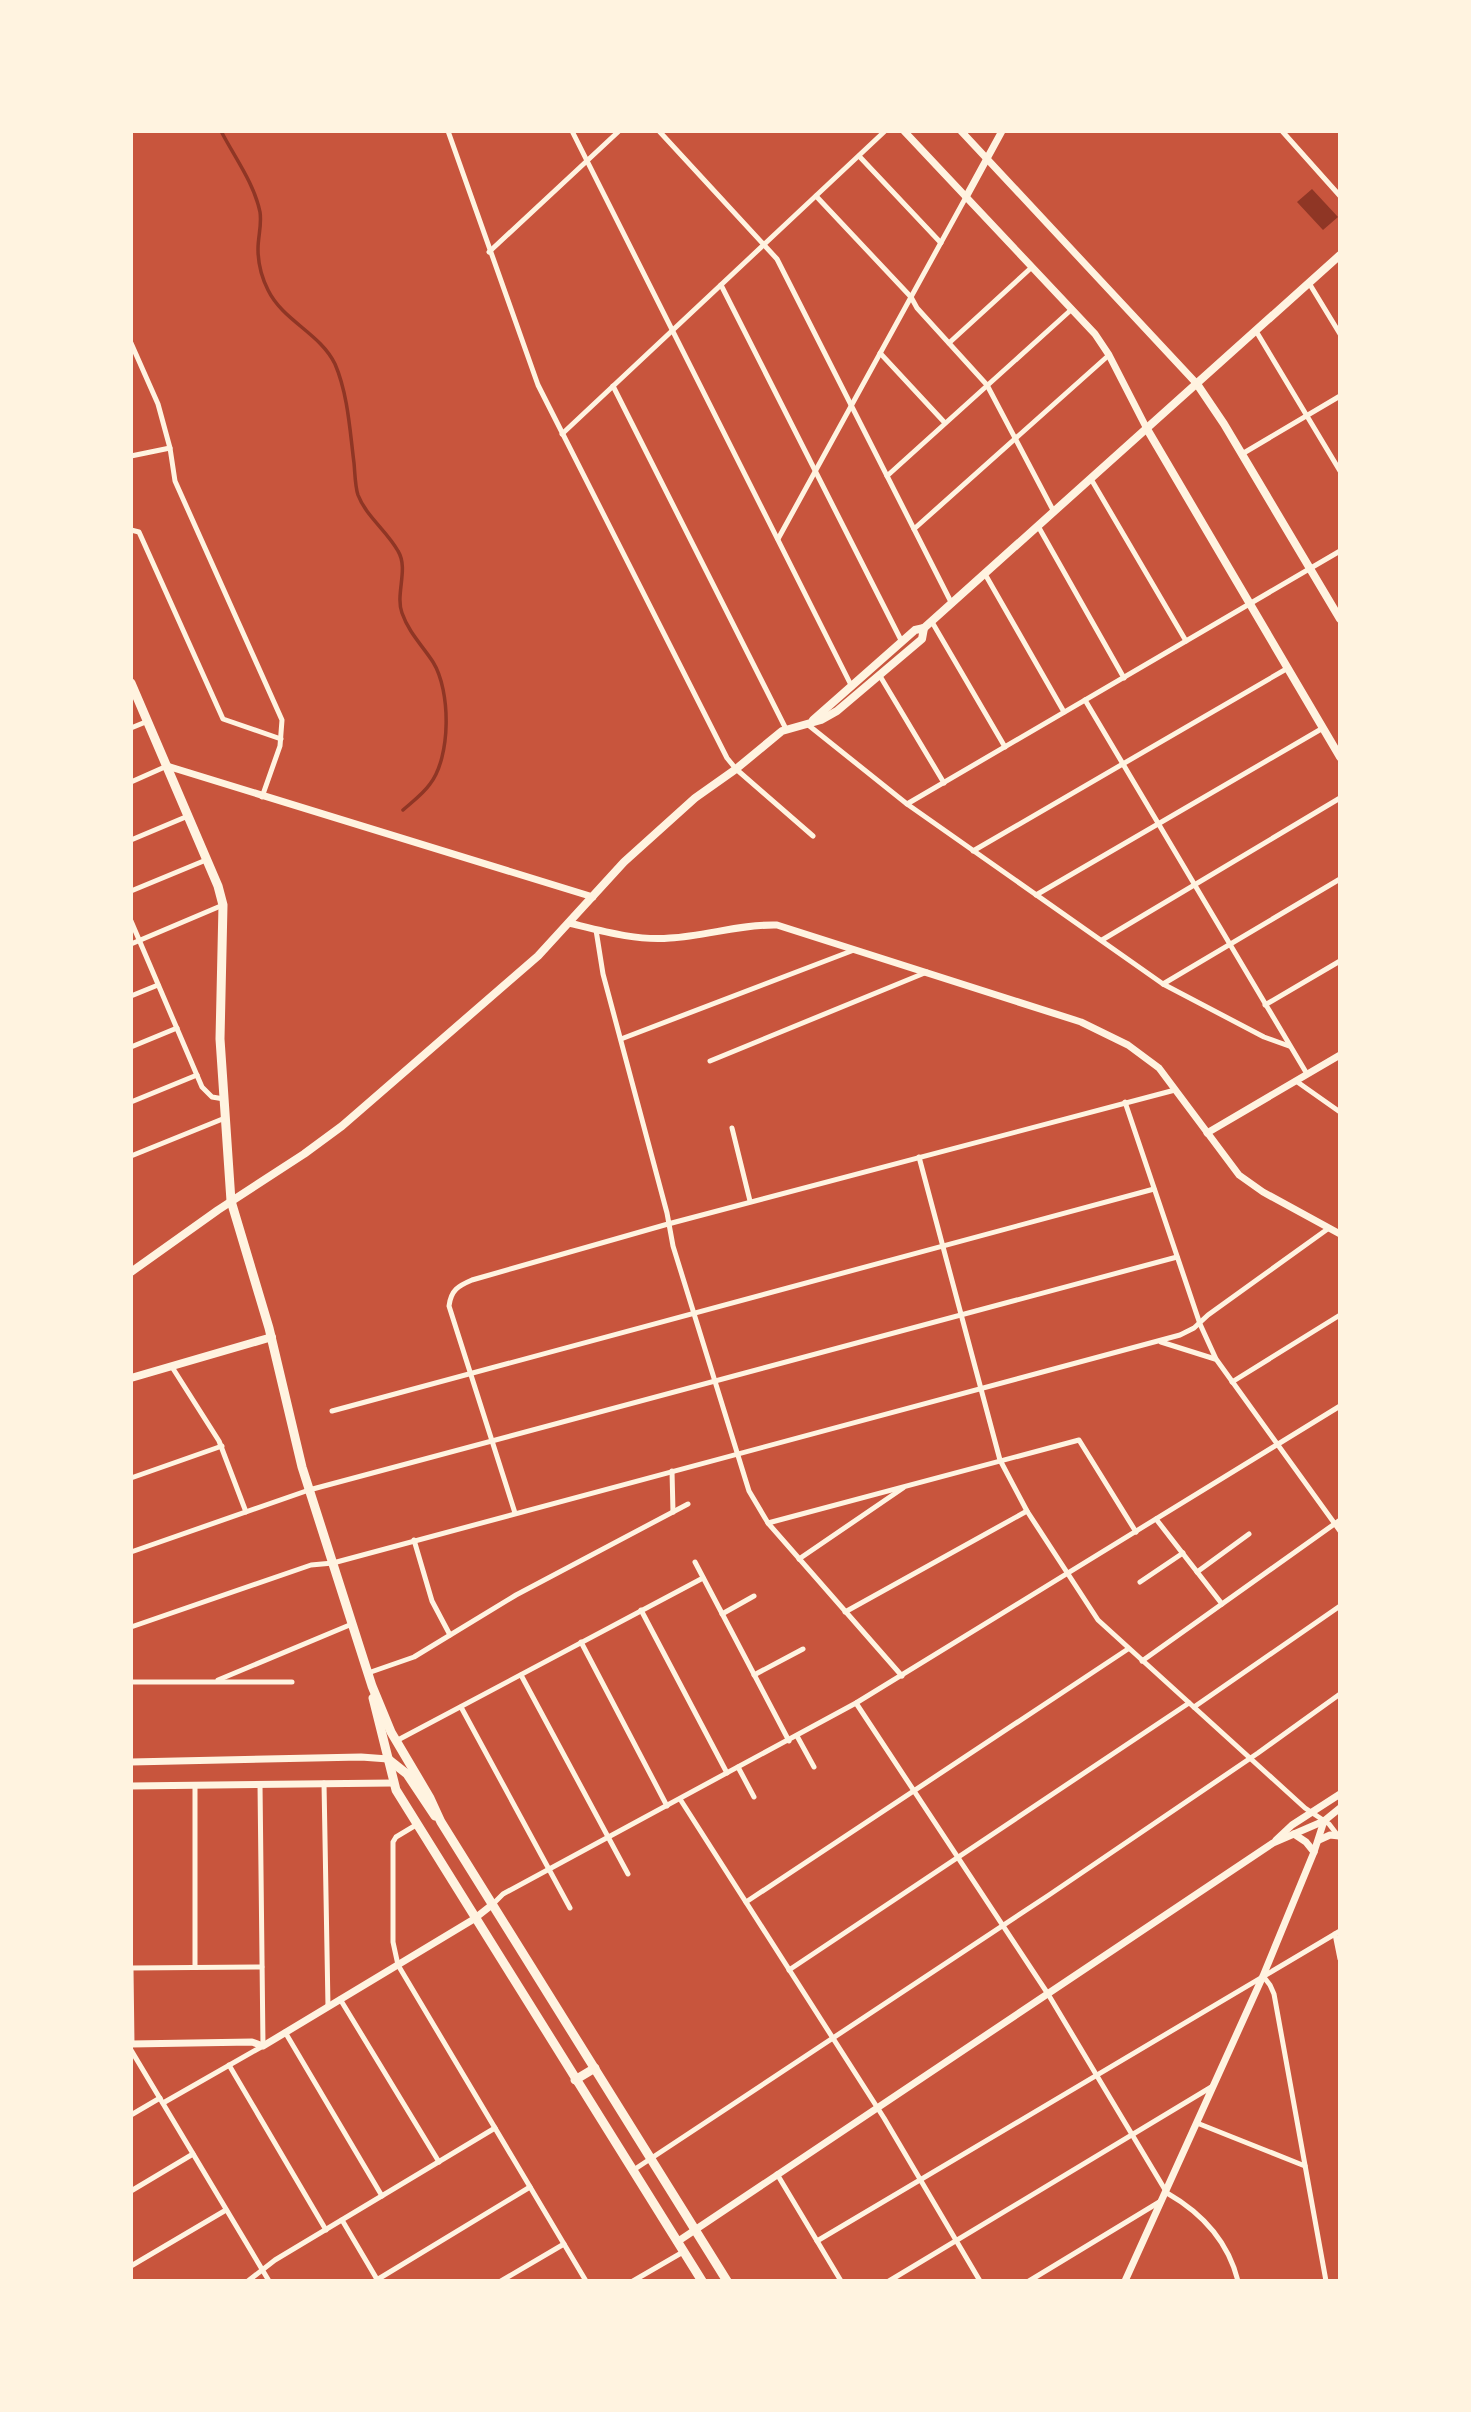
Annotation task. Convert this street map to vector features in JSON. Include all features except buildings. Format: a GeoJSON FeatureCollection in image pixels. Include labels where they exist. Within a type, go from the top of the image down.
{"type":"FeatureCollection","features":[{"type":"Feature","properties":{"kind":"main road"},"geometry":{"type":"LineString","coordinates":[[809,722],[915,630],[928,625],[952,604],[1340,255]]}},
{"type":"Feature","properties":{"kind":"main road"},"geometry":{"type":"LineString","coordinates":[[1197,384],[1340,619]]}},
{"type":"Feature","properties":{"kind":"main road"},"geometry":{"type":"LineString","coordinates":[[1147,429],[1340,757]]}},
{"type":"Feature","properties":{"kind":"main road"},"geometry":{"type":"LineString","coordinates":[[131,1272],[342,1126],[538,956],[624,862],[676,815],[786,729],[821,720],[837,711],[922,639],[928,625]]}},
{"type":"Feature","properties":{"kind":"main road"},"geometry":{"type":"LineString","coordinates":[[131,683],[223,905],[219,1020],[231,1201],[272,1337],[290,1423],[309,1490],[372,1686],[393,1783],[474,1919],[702,2281]]}},
{"type":"Feature","properties":{"kind":"main road"},"geometry":{"type":"LineString","coordinates":[[131,1378],[272,1337]]}},
{"type":"Feature","properties":{"kind":"main road"},"geometry":{"type":"LineString","coordinates":[[372,1686],[396,1741],[441,1822],[727,2281]]}},
{"type":"Feature","properties":{"kind":"main road"},"geometry":{"type":"LineString","coordinates":[[388,1759],[407,1774],[441,1822]]}},
{"type":"Feature","properties":{"kind":"main road"},"geometry":{"type":"LineString","coordinates":[[575,2080],[595,2068]]}},
{"type":"Feature","properties":{"kind":"street"},"geometry":{"type":"LineString","coordinates":[[448,131],[528,363],[727,758],[736,769],[813,836]]}},
{"type":"Feature","properties":{"kind":"street"},"geometry":{"type":"LineString","coordinates":[[572,131],[852,687]]}},
{"type":"Feature","properties":{"kind":"street"},"geometry":{"type":"LineString","coordinates":[[489,252],[619,131]]}},
{"type":"Feature","properties":{"kind":"street"},"geometry":{"type":"LineString","coordinates":[[659,131],[777,259],[952,604]]}},
{"type":"Feature","properties":{"kind":"street"},"geometry":{"type":"LineString","coordinates":[[562,434],[885,131]]}},
{"type":"Feature","properties":{"kind":"street"},"geometry":{"type":"LineString","coordinates":[[904,131],[1095,334],[1109,355],[1147,429]]}},
{"type":"Feature","properties":{"kind":"street"},"geometry":{"type":"LineString","coordinates":[[961,131],[1197,384]]}},
{"type":"Feature","properties":{"kind":"street"},"geometry":{"type":"LineString","coordinates":[[778,538],[1002,131]]}},
{"type":"Feature","properties":{"kind":"street"},"geometry":{"type":"LineString","coordinates":[[1282,131],[1340,196]]}},
{"type":"Feature","properties":{"kind":"street"},"geometry":{"type":"LineString","coordinates":[[859,156],[941,243]]}},
{"type":"Feature","properties":{"kind":"street"},"geometry":{"type":"LineString","coordinates":[[816,195],[987,386],[1054,512]]}},
{"type":"Feature","properties":{"kind":"street"},"geometry":{"type":"LineString","coordinates":[[949,343],[1032,267]]}},
{"type":"Feature","properties":{"kind":"street"},"geometry":{"type":"LineString","coordinates":[[1309,283],[1340,334]]}},
{"type":"Feature","properties":{"kind":"street"},"geometry":{"type":"LineString","coordinates":[[721,285],[902,642]]}},
{"type":"Feature","properties":{"kind":"street"},"geometry":{"type":"LineString","coordinates":[[887,476],[1072,309]]}},
{"type":"Feature","properties":{"kind":"street"},"geometry":{"type":"LineString","coordinates":[[1256,331],[1340,471]]}},
{"type":"Feature","properties":{"kind":"street"},"geometry":{"type":"LineString","coordinates":[[131,343],[158,404],[170,448],[175,481],[280,713],[283,726],[281,739],[262,797]]}},
{"type":"Feature","properties":{"kind":"street"},"geometry":{"type":"LineString","coordinates":[[880,353],[945,424]]}},
{"type":"Feature","properties":{"kind":"street"},"geometry":{"type":"LineString","coordinates":[[914,529],[1109,355]]}},
{"type":"Feature","properties":{"kind":"street"},"geometry":{"type":"LineString","coordinates":[[613,386],[786,729]]}},
{"type":"Feature","properties":{"kind":"street"},"geometry":{"type":"LineString","coordinates":[[1242,454],[1340,397]]}},
{"type":"Feature","properties":{"kind":"street"},"geometry":{"type":"LineString","coordinates":[[131,456],[170,448]]}},
{"type":"Feature","properties":{"kind":"street"},"geometry":{"type":"LineString","coordinates":[[1091,479],[1186,641]]}},
{"type":"Feature","properties":{"kind":"street"},"geometry":{"type":"LineString","coordinates":[[1038,526],[1124,678]]}},
{"type":"Feature","properties":{"kind":"street"},"geometry":{"type":"LineString","coordinates":[[131,530],[139,532],[223,719],[281,739]]}},
{"type":"Feature","properties":{"kind":"street"},"geometry":{"type":"LineString","coordinates":[[907,804],[1340,551]]}},
{"type":"Feature","properties":{"kind":"street"},"geometry":{"type":"LineString","coordinates":[[985,574],[1064,712]]}},
{"type":"Feature","properties":{"kind":"street"},"geometry":{"type":"LineString","coordinates":[[928,625],[1004,747]]}},
{"type":"Feature","properties":{"kind":"street"},"geometry":{"type":"LineString","coordinates":[[973,851],[1288,668]]}},
{"type":"Feature","properties":{"kind":"street"},"geometry":{"type":"LineString","coordinates":[[880,676],[944,783]]}},
{"type":"Feature","properties":{"kind":"street"},"geometry":{"type":"LineString","coordinates":[[1085,700],[1307,1074]]}},
{"type":"Feature","properties":{"kind":"street"},"geometry":{"type":"LineString","coordinates":[[131,729],[148,721]]}},
{"type":"Feature","properties":{"kind":"street"},"geometry":{"type":"LineString","coordinates":[[809,722],[907,804],[1163,984],[1264,1037],[1289,1046]]}},
{"type":"Feature","properties":{"kind":"street"},"geometry":{"type":"LineString","coordinates":[[1036,895],[1323,728]]}},
{"type":"Feature","properties":{"kind":"street"},"geometry":{"type":"LineString","coordinates":[[131,782],[167,766],[593,897]]}},
{"type":"Feature","properties":{"kind":"street"},"geometry":{"type":"LineString","coordinates":[[1102,940],[1340,797]]}},
{"type":"Feature","properties":{"kind":"street"},"geometry":{"type":"LineString","coordinates":[[131,840],[188,816]]}},
{"type":"Feature","properties":{"kind":"street"},"geometry":{"type":"LineString","coordinates":[[131,891],[206,860]]}},
{"type":"Feature","properties":{"kind":"street"},"geometry":{"type":"LineString","coordinates":[[1163,984],[1340,879]]}},
{"type":"Feature","properties":{"kind":"street"},"geometry":{"type":"LineString","coordinates":[[572,890],[582,909]]}},
{"type":"Feature","properties":{"kind":"street"},"geometry":{"type":"LineString","coordinates":[[131,944],[223,905]]}},
{"type":"Feature","properties":{"kind":"street"},"geometry":{"type":"LineString","coordinates":[[131,921],[197,1075],[208,1094],[224,1099]]}},
{"type":"Feature","properties":{"kind":"street"},"geometry":{"type":"LineString","coordinates":[[569,923],[629,936],[669,939],[755,925],[777,925],[1081,1022],[1134,1049],[1159,1068],[1239,1175],[1263,1192],[1340,1234]]}},
{"type":"Feature","properties":{"kind":"street"},"geometry":{"type":"LineString","coordinates":[[596,929],[603,974],[673,1246],[749,1491],[768,1523],[902,1676]]}},
{"type":"Feature","properties":{"kind":"street"},"geometry":{"type":"LineString","coordinates":[[621,1039],[856,949]]}},
{"type":"Feature","properties":{"kind":"street"},"geometry":{"type":"LineString","coordinates":[[1265,1005],[1340,961]]}},
{"type":"Feature","properties":{"kind":"street"},"geometry":{"type":"LineString","coordinates":[[710,1061],[928,972]]}},
{"type":"Feature","properties":{"kind":"street"},"geometry":{"type":"LineString","coordinates":[[131,996],[158,985]]}},
{"type":"Feature","properties":{"kind":"street"},"geometry":{"type":"LineString","coordinates":[[131,1047],[177,1028]]}},
{"type":"Feature","properties":{"kind":"street"},"geometry":{"type":"LineString","coordinates":[[1207,1133],[1340,1055]]}},
{"type":"Feature","properties":{"kind":"street"},"geometry":{"type":"LineString","coordinates":[[131,1102],[197,1075]]}},
{"type":"Feature","properties":{"kind":"street"},"geometry":{"type":"LineString","coordinates":[[1296,1081],[1340,1112]]}},
{"type":"Feature","properties":{"kind":"street"},"geometry":{"type":"LineString","coordinates":[[515,1513],[449,1306],[453,1290],[472,1280],[668,1223],[1177,1089]]}},
{"type":"Feature","properties":{"kind":"street"},"geometry":{"type":"LineString","coordinates":[[1125,1102],[1200,1324],[1216,1359],[1337,1522],[1340,1531]]}},
{"type":"Feature","properties":{"kind":"street"},"geometry":{"type":"LineString","coordinates":[[131,1156],[225,1118]]}},
{"type":"Feature","properties":{"kind":"street"},"geometry":{"type":"LineString","coordinates":[[732,1128],[750,1201]]}},
{"type":"Feature","properties":{"kind":"street"},"geometry":{"type":"LineString","coordinates":[[919,1157],[1000,1460],[1027,1511],[1092,1614],[1249,1759],[1312,1814],[1324,1821],[1339,1837]]}},
{"type":"Feature","properties":{"kind":"street"},"geometry":{"type":"LineString","coordinates":[[332,1411],[1154,1189]]}},
{"type":"Feature","properties":{"kind":"street"},"geometry":{"type":"LineString","coordinates":[[131,1627],[311,1565],[333,1563],[1188,1332],[1329,1228]]}},
{"type":"Feature","properties":{"kind":"street"},"geometry":{"type":"LineString","coordinates":[[131,1552],[309,1490],[1177,1257]]}},
{"type":"Feature","properties":{"kind":"street"},"geometry":{"type":"LineString","coordinates":[[1232,1382],[1340,1315]]}},
{"type":"Feature","properties":{"kind":"street"},"geometry":{"type":"LineString","coordinates":[[1158,1341],[1216,1359]]}},
{"type":"Feature","properties":{"kind":"street"},"geometry":{"type":"LineString","coordinates":[[172,1367],[222,1446],[246,1512]]}},
{"type":"Feature","properties":{"kind":"street"},"geometry":{"type":"LineString","coordinates":[[131,2115],[229,2065],[328,2007],[474,1919],[503,1894],[856,1703],[1340,1406]]}},
{"type":"Feature","properties":{"kind":"street"},"geometry":{"type":"LineString","coordinates":[[768,1523],[1079,1440],[1136,1532]]}},
{"type":"Feature","properties":{"kind":"street"},"geometry":{"type":"LineString","coordinates":[[131,1478],[222,1446]]}},
{"type":"Feature","properties":{"kind":"street"},"geometry":{"type":"LineString","coordinates":[[672,1471],[673,1512]]}},
{"type":"Feature","properties":{"kind":"street"},"geometry":{"type":"LineString","coordinates":[[799,1559],[908,1485]]}},
{"type":"Feature","properties":{"kind":"street"},"geometry":{"type":"LineString","coordinates":[[368,1673],[414,1657],[516,1595],[688,1504]]}},
{"type":"Feature","properties":{"kind":"street"},"geometry":{"type":"LineString","coordinates":[[845,1612],[1027,1511]]}},
{"type":"Feature","properties":{"kind":"street"},"geometry":{"type":"LineString","coordinates":[[1156,1519],[1222,1604]]}},
{"type":"Feature","properties":{"kind":"street"},"geometry":{"type":"LineString","coordinates":[[1142,1661],[1337,1522]]}},
{"type":"Feature","properties":{"kind":"street"},"geometry":{"type":"LineString","coordinates":[[1198,1572],[1249,1534]]}},
{"type":"Feature","properties":{"kind":"street"},"geometry":{"type":"LineString","coordinates":[[414,1540],[432,1601],[450,1635]]}},
{"type":"Feature","properties":{"kind":"street"},"geometry":{"type":"LineString","coordinates":[[1140,1582],[1182,1553]]}},
{"type":"Feature","properties":{"kind":"street"},"geometry":{"type":"LineString","coordinates":[[695,1562],[789,1741]]}},
{"type":"Feature","properties":{"kind":"street"},"geometry":{"type":"LineString","coordinates":[[396,1741],[703,1577]]}},
{"type":"Feature","properties":{"kind":"street"},"geometry":{"type":"LineString","coordinates":[[722,1614],[754,1596]]}},
{"type":"Feature","properties":{"kind":"street"},"geometry":{"type":"LineString","coordinates":[[789,1970],[1340,1606]]}},
{"type":"Feature","properties":{"kind":"street"},"geometry":{"type":"LineString","coordinates":[[641,1610],[727,1773]]}},
{"type":"Feature","properties":{"kind":"street"},"geometry":{"type":"LineString","coordinates":[[215,1682],[352,1624]]}},
{"type":"Feature","properties":{"kind":"street"},"geometry":{"type":"LineString","coordinates":[[581,1642],[667,1805]]}},
{"type":"Feature","properties":{"kind":"street"},"geometry":{"type":"LineString","coordinates":[[746,1902],[1128,1648]]}},
{"type":"Feature","properties":{"kind":"street"},"geometry":{"type":"LineString","coordinates":[[754,1675],[803,1649]]}},
{"type":"Feature","properties":{"kind":"street"},"geometry":{"type":"LineString","coordinates":[[521,1675],[628,1874]]}},
{"type":"Feature","properties":{"kind":"street"},"geometry":{"type":"LineString","coordinates":[[131,1682],[292,1682]]}},
{"type":"Feature","properties":{"kind":"street"},"geometry":{"type":"LineString","coordinates":[[632,2171],[1003,1925],[1249,1759],[1340,1694]]}},
{"type":"Feature","properties":{"kind":"street"},"geometry":{"type":"LineString","coordinates":[[856,1703],[1048,1994],[1165,2197],[1190,2208],[1217,2235],[1229,2255],[1238,2281]]}},
{"type":"Feature","properties":{"kind":"street"},"geometry":{"type":"LineString","coordinates":[[461,1707],[570,1909]]}},
{"type":"Feature","properties":{"kind":"street"},"geometry":{"type":"LineString","coordinates":[[797,1736],[814,1767]]}},
{"type":"Feature","properties":{"kind":"street"},"geometry":{"type":"LineString","coordinates":[[131,1762],[361,1757],[388,1759]]}},
{"type":"Feature","properties":{"kind":"street"},"geometry":{"type":"LineString","coordinates":[[738,1768],[754,1797]]}},
{"type":"Feature","properties":{"kind":"street"},"geometry":{"type":"LineString","coordinates":[[324,1783],[328,2007]]}},
{"type":"Feature","properties":{"kind":"street"},"geometry":{"type":"LineString","coordinates":[[131,1786],[393,1783]]}},
{"type":"Feature","properties":{"kind":"street"},"geometry":{"type":"LineString","coordinates":[[260,1784],[262,2046]]}},
{"type":"Feature","properties":{"kind":"street"},"geometry":{"type":"LineString","coordinates":[[195,1785],[195,1967]]}},
{"type":"Feature","properties":{"kind":"street"},"geometry":{"type":"LineString","coordinates":[[677,2242],[1273,1843],[1292,1825],[1340,1794]]}},
{"type":"Feature","properties":{"kind":"street"},"geometry":{"type":"LineString","coordinates":[[680,1799],[877,2108],[980,2281]]}},
{"type":"Feature","properties":{"kind":"street"},"geometry":{"type":"LineString","coordinates":[[1273,1843],[1324,1821],[1340,1808]]}},
{"type":"Feature","properties":{"kind":"street"},"geometry":{"type":"LineString","coordinates":[[1125,2281],[1263,1976],[1319,1840],[1324,1821]]}},
{"type":"Feature","properties":{"kind":"street"},"geometry":{"type":"LineString","coordinates":[[416,1825],[396,1837],[393,1842],[393,1942],[398,1965],[586,2281]]}},
{"type":"Feature","properties":{"kind":"street"},"geometry":{"type":"LineString","coordinates":[[1294,1835],[1306,1842],[1314,1852]]}},
{"type":"Feature","properties":{"kind":"street"},"geometry":{"type":"LineString","coordinates":[[1319,1840],[1330,1835],[1339,1837]]}},
{"type":"Feature","properties":{"kind":"street"},"geometry":{"type":"LineString","coordinates":[[817,2241],[1337,1933],[1340,1959]]}},
{"type":"Feature","properties":{"kind":"street"},"geometry":{"type":"LineString","coordinates":[[262,1967],[131,1969],[132,2044],[252,2042],[262,2046]]}},
{"type":"Feature","properties":{"kind":"street"},"geometry":{"type":"LineString","coordinates":[[1263,1976],[1270,1984],[1273,1994],[1326,2281]]}},
{"type":"Feature","properties":{"kind":"street"},"geometry":{"type":"LineString","coordinates":[[340,1999],[439,2162]]}},
{"type":"Feature","properties":{"kind":"street"},"geometry":{"type":"LineString","coordinates":[[285,2032],[382,2196]]}},
{"type":"Feature","properties":{"kind":"street"},"geometry":{"type":"LineString","coordinates":[[131,2050],[268,2281]]}},
{"type":"Feature","properties":{"kind":"street"},"geometry":{"type":"LineString","coordinates":[[229,2065],[326,2230]]}},
{"type":"Feature","properties":{"kind":"street"},"geometry":{"type":"LineString","coordinates":[[888,2281],[1215,2084]]}},
{"type":"Feature","properties":{"kind":"street"},"geometry":{"type":"LineString","coordinates":[[1198,2123],[1305,2166]]}},
{"type":"Feature","properties":{"kind":"street"},"geometry":{"type":"LineString","coordinates":[[248,2281],[342,2220],[495,2128]]}},
{"type":"Feature","properties":{"kind":"street"},"geometry":{"type":"LineString","coordinates":[[131,2191],[193,2154]]}},
{"type":"Feature","properties":{"kind":"street"},"geometry":{"type":"LineString","coordinates":[[777,2174],[841,2281]]}},
{"type":"Feature","properties":{"kind":"street"},"geometry":{"type":"LineString","coordinates":[[342,2220],[377,2280],[530,2187]]}},
{"type":"Feature","properties":{"kind":"street"},"geometry":{"type":"LineString","coordinates":[[1029,2281],[1165,2197]]}},
{"type":"Feature","properties":{"kind":"street"},"geometry":{"type":"LineString","coordinates":[[131,2266],[226,2210]]}},
{"type":"Feature","properties":{"kind":"street"},"geometry":{"type":"LineString","coordinates":[[501,2281],[564,2244]]}},
{"type":"Feature","properties":{"kind":"street"},"geometry":{"type":"LineString","coordinates":[[633,2281],[683,2252]]}},
{"type":"Feature","properties":{"kind":"shaded area"},"geometry":{"type":"Polygon","coordinates":[[[1312,189],[1338,217],[1323,230],[1297,202],[1312,189]]]}},
{"type":"Feature","properties":{"kind":"waterway"},"geometry":{"type":"LineString","coordinates":[[221,131],[257,201],[260,217],[259,259],[268,290],[283,310],[320,344],[335,364],[346,400],[358,495],[366,510],[398,551],[402,566],[402,613],[439,674],[446,724],[442,758],[430,784],[403,810]]}}]}
